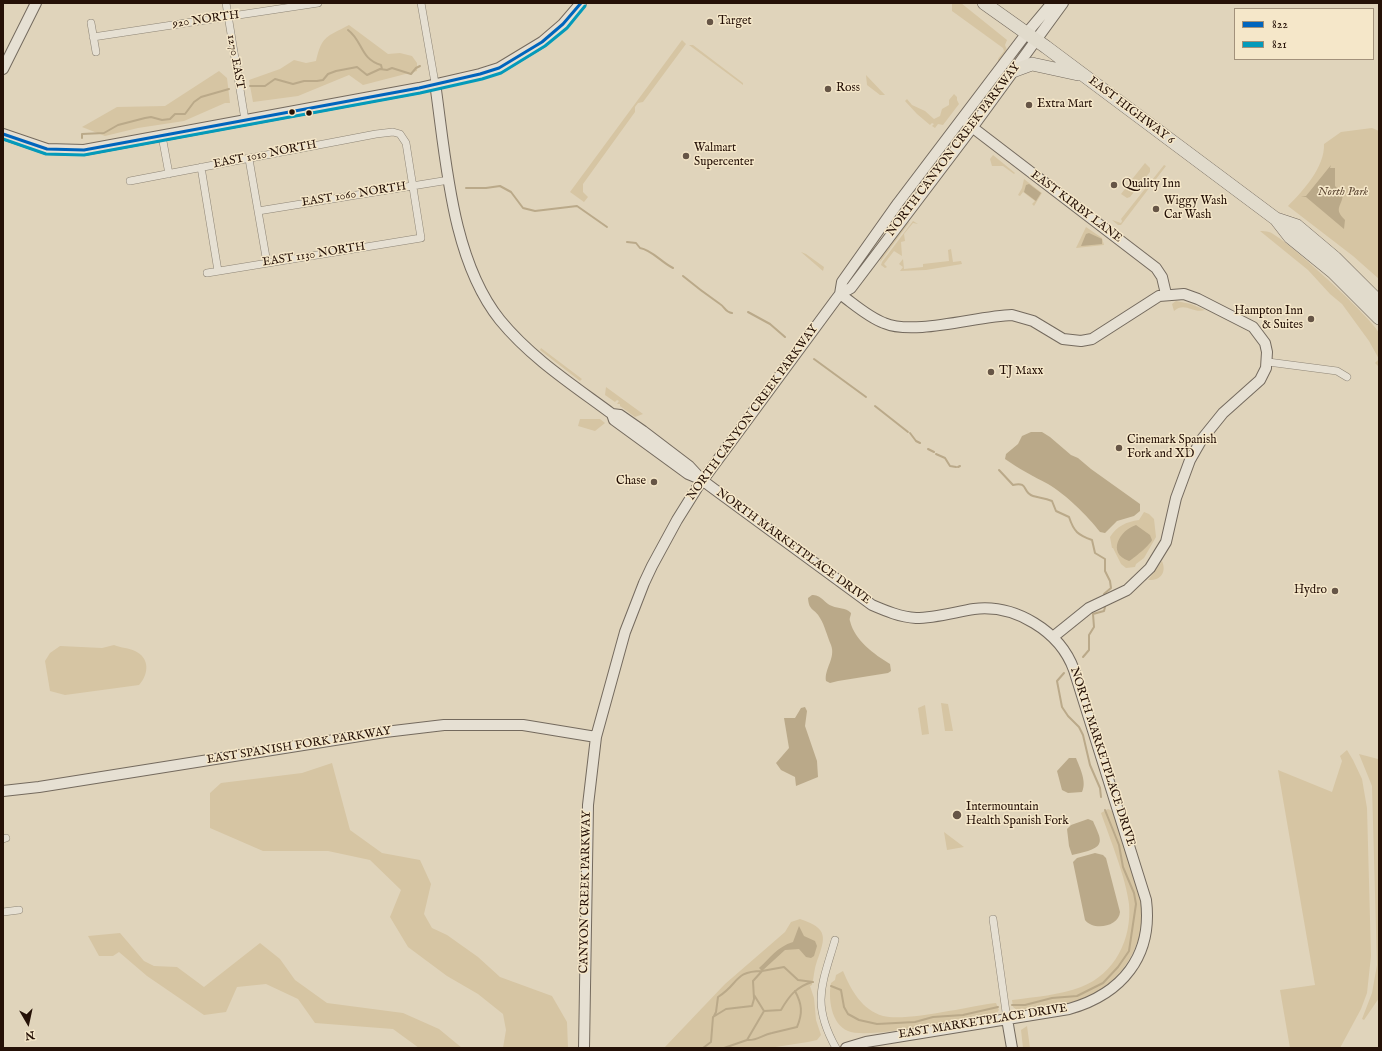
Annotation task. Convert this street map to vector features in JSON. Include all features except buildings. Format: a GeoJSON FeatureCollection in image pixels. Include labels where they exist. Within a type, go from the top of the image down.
{"type":"FeatureCollection","features":[{"type":"Feature","properties":{"kind":"highway","name":"EAST HIGHWAY 6"},"geometry":{"type":"LineString","coordinates":[[984,3],[1032,37],[1276,219],[1290,237],[1333,272],[1379,318]]}},
{"type":"Feature","properties":{"kind":"highway"},"geometry":{"type":"LineString","coordinates":[[1013,72],[1032,64],[1084,76]]}},
{"type":"Feature","properties":{"kind":"highway","name":"EAST HIGHWAY 6"},"geometry":{"type":"LineString","coordinates":[[1276,219],[1297,226],[1335,258],[1379,302]]}},
{"type":"Feature","properties":{"kind":"highway"},"geometry":{"type":"LineString","coordinates":[[1335,258],[1351,264],[1379,288]]}},
{"type":"Feature","properties":{"kind":"street"},"geometry":{"type":"LineString","coordinates":[[3,70],[36,3]]}},
{"type":"Feature","properties":{"kind":"street","name":"1270 EAST"},"geometry":{"type":"LineString","coordinates":[[226,3],[245,120]]}},
{"type":"Feature","properties":{"kind":"street","name":"920 NORTH"},"geometry":{"type":"LineString","coordinates":[[93,37],[318,3]]}},
{"type":"Feature","properties":{"kind":"street","name":"NORTH MARKETPLACE DRIVE"},"geometry":{"type":"LineString","coordinates":[[421,3],[456,218],[465,252],[480,288],[500,320],[541,361],[612,414],[620,415],[643,431],[692,468],[702,480]]}},
{"type":"Feature","properties":{"kind":"street"},"geometry":{"type":"LineString","coordinates":[[3,134],[35,146],[60,151],[84,150],[480,74],[499,68],[512,61],[555,31],[581,3]]}},
{"type":"Feature","properties":{"kind":"street"},"geometry":{"type":"LineString","coordinates":[[1032,37],[1052,3]]}},
{"type":"Feature","properties":{"kind":"street"},"geometry":{"type":"LineString","coordinates":[[1032,37],[1063,3]]}},
{"type":"Feature","properties":{"kind":"street"},"geometry":{"type":"LineString","coordinates":[[91,23],[96,52]]}},
{"type":"Feature","properties":{"kind":"street","name":"NORTH CANYON CREEK PARKWAY"},"geometry":{"type":"LineString","coordinates":[[596,737],[626,632],[644,583],[677,520],[702,480],[840,294],[851,288],[972,128],[1013,72],[1032,37]]}},
{"type":"Feature","properties":{"kind":"street","name":"NORTH CANYON CREEK PARKWAY"},"geometry":{"type":"LineString","coordinates":[[840,294],[842,282],[944,143],[984,90],[1032,37]]}},
{"type":"Feature","properties":{"kind":"street"},"geometry":{"type":"LineString","coordinates":[[972,128],[969,126],[968,121],[983,100],[984,90]]}},
{"type":"Feature","properties":{"kind":"street","name":"EAST KIRBY LANE"},"geometry":{"type":"LineString","coordinates":[[972,128],[1156,268],[1162,277],[1166,294]]}},
{"type":"Feature","properties":{"kind":"street","name":"EAST 1010 NORTH"},"geometry":{"type":"LineString","coordinates":[[130,181],[393,132],[400,134],[406,143],[413,186]]}},
{"type":"Feature","properties":{"kind":"street"},"geometry":{"type":"LineString","coordinates":[[162,136],[169,174]]}},
{"type":"Feature","properties":{"kind":"street"},"geometry":{"type":"LineString","coordinates":[[932,180],[932,172],[946,150],[944,143]]}},
{"type":"Feature","properties":{"kind":"street"},"geometry":{"type":"LineString","coordinates":[[249,159],[267,263]]}},
{"type":"Feature","properties":{"kind":"street"},"geometry":{"type":"LineString","coordinates":[[201,168],[218,271]]}},
{"type":"Feature","properties":{"kind":"street","name":"EAST 1060 NORTH"},"geometry":{"type":"LineString","coordinates":[[258,211],[449,180]]}},
{"type":"Feature","properties":{"kind":"street","name":"EAST 1130 NORTH"},"geometry":{"type":"LineString","coordinates":[[207,273],[422,238],[413,186]]}},
{"type":"Feature","properties":{"kind":"street"},"geometry":{"type":"LineString","coordinates":[[840,294],[874,318],[893,326],[913,328],[1012,315],[1025,318],[1056,336],[1072,341],[1092,339],[1151,300],[1166,294],[1184,294],[1247,322],[1260,334],[1265,343],[1268,362],[1266,368],[1257,384],[1224,412],[1202,439],[1190,460],[1176,498],[1166,542],[1150,568],[1127,590],[1089,608],[1053,637]]}},
{"type":"Feature","properties":{"kind":"street"},"geometry":{"type":"LineString","coordinates":[[1268,362],[1337,371],[1347,377]]}},
{"type":"Feature","properties":{"kind":"street","name":"NORTH MARKETPLACE DRIVE"},"geometry":{"type":"LineString","coordinates":[[612,414],[614,420],[688,474],[702,480],[856,593],[885,611],[916,618],[974,610],[998,610],[1010,612],[1031,621],[1053,637],[1068,656],[1074,670],[1146,900],[1148,919],[1144,943],[1132,966],[1116,986]]}},
{"type":"Feature","properties":{"kind":"street","name":"EAST SPANISH FORK PARKWAY"},"geometry":{"type":"LineString","coordinates":[[3,790],[39,787],[444,724],[523,725],[596,737]]}},
{"type":"Feature","properties":{"kind":"street","name":"CANYON CREEK PARKWAY"},"geometry":{"type":"LineString","coordinates":[[584,1048],[587,818],[596,737]]}},
{"type":"Feature","properties":{"kind":"street"},"geometry":{"type":"LineString","coordinates":[[3,912],[19,910]]}},
{"type":"Feature","properties":{"kind":"street"},"geometry":{"type":"LineString","coordinates":[[993,919],[1012,1048]]}},
{"type":"Feature","properties":{"kind":"street"},"geometry":{"type":"LineString","coordinates":[[835,940],[824,973],[820,1002],[824,1023],[836,1048]]}},
{"type":"Feature","properties":{"kind":"street","name":"EAST MARKETPLACE DRIVE"},"geometry":{"type":"LineString","coordinates":[[846,1048],[866,1042],[1007,1019],[1081,1005],[1097,999],[1116,986]]}},
{"type":"Feature","properties":{"kind":"green space"},"geometry":{"type":"Polygon","coordinates":[[[952,3],[961,3],[1007,40],[1005,45],[1007,50],[998,62],[998,59],[1004,51],[1003,48],[952,11],[952,3]]]}},
{"type":"Feature","properties":{"kind":"green space"},"geometry":{"type":"Polygon","coordinates":[[[349,25],[388,54],[400,53],[412,56],[417,63],[417,71],[363,85],[349,75],[298,96],[253,102],[249,80],[280,69],[294,60],[306,63],[316,61],[323,41],[330,35],[349,25]]]}},
{"type":"Feature","properties":{"kind":"green space"},"geometry":{"type":"Polygon","coordinates":[[[682,40],[686,44],[643,102],[638,103],[635,107],[635,112],[583,184],[583,192],[588,197],[584,202],[570,192],[682,40]]]}},
{"type":"Feature","properties":{"kind":"green space"},"geometry":{"type":"Polygon","coordinates":[[[689,45],[693,45],[743,83],[743,85],[689,45]]]}},
{"type":"Feature","properties":{"kind":"green space"},"geometry":{"type":"Polygon","coordinates":[[[219,71],[227,78],[230,103],[225,103],[184,121],[138,128],[105,136],[82,127],[117,107],[165,106],[219,71]]]}},
{"type":"Feature","properties":{"kind":"green space"},"geometry":{"type":"Polygon","coordinates":[[[866,75],[885,95],[880,95],[867,85],[866,75]]]}},
{"type":"Feature","properties":{"kind":"green space"},"geometry":{"type":"Polygon","coordinates":[[[954,94],[957,97],[959,104],[943,125],[938,124],[935,128],[932,126],[934,124],[932,123],[930,125],[905,101],[907,99],[912,105],[925,111],[934,119],[940,116],[942,109],[949,105],[949,100],[954,94]]]}},
{"type":"Feature","properties":{"kind":"green space","name":"North Park"},"geometry":{"type":"Polygon","coordinates":[[[1372,128],[1379,131],[1379,279],[1353,256],[1288,206],[1306,186],[1317,170],[1321,161],[1324,144],[1341,132],[1372,128]]]}},
{"type":"Feature","properties":{"kind":"green space"},"geometry":{"type":"Polygon","coordinates":[[[993,155],[1015,173],[1014,174],[1003,166],[992,166],[990,159],[993,155]]]}},
{"type":"Feature","properties":{"kind":"green space"},"geometry":{"type":"Polygon","coordinates":[[[1145,163],[1150,168],[1150,172],[1140,184],[1140,181],[1136,182],[1133,187],[1129,183],[1145,163]]]}},
{"type":"Feature","properties":{"kind":"green space"},"geometry":{"type":"Polygon","coordinates":[[[1164,165],[1166,166],[1121,225],[1118,225],[1112,220],[1121,223],[1121,219],[1164,165]]]}},
{"type":"Feature","properties":{"kind":"green space"},"geometry":{"type":"Polygon","coordinates":[[[1024,179],[1042,193],[1034,206],[1032,204],[1035,201],[1023,192],[1020,196],[1018,195],[1022,188],[1024,179]]]}},
{"type":"Feature","properties":{"kind":"green space"},"geometry":{"type":"Polygon","coordinates":[[[1128,185],[1134,189],[1138,187],[1130,197],[1127,198],[1121,194],[1128,185]]]}},
{"type":"Feature","properties":{"kind":"green space"},"geometry":{"type":"Polygon","coordinates":[[[913,221],[918,224],[913,223],[904,234],[905,241],[901,242],[902,256],[894,251],[884,264],[887,267],[885,268],[881,265],[882,262],[913,221]]]}},
{"type":"Feature","properties":{"kind":"green space"},"geometry":{"type":"Polygon","coordinates":[[[910,222],[880,262],[881,258],[906,223],[910,222]]]}},
{"type":"Feature","properties":{"kind":"green space"},"geometry":{"type":"Polygon","coordinates":[[[1086,227],[1102,238],[1104,245],[1076,248],[1086,227]]]}},
{"type":"Feature","properties":{"kind":"green space"},"geometry":{"type":"Polygon","coordinates":[[[1260,231],[1269,232],[1291,247],[1362,312],[1380,336],[1379,367],[1375,363],[1379,359],[1369,341],[1342,304],[1330,294],[1308,270],[1260,231]]]}},
{"type":"Feature","properties":{"kind":"green space"},"geometry":{"type":"Polygon","coordinates":[[[951,249],[953,262],[961,261],[962,264],[926,270],[900,271],[903,267],[899,264],[903,259],[904,269],[923,267],[923,264],[949,261],[948,250],[951,249]]]}},
{"type":"Feature","properties":{"kind":"green space"},"geometry":{"type":"Polygon","coordinates":[[[801,252],[824,267],[823,271],[801,252]]]}},
{"type":"Feature","properties":{"kind":"green space"},"geometry":{"type":"Polygon","coordinates":[[[1176,301],[1191,304],[1205,310],[1201,311],[1182,307],[1174,311],[1172,304],[1176,301]]]}},
{"type":"Feature","properties":{"kind":"green space"},"geometry":{"type":"Polygon","coordinates":[[[541,348],[582,379],[580,381],[540,350],[541,348]]]}},
{"type":"Feature","properties":{"kind":"green space"},"geometry":{"type":"Polygon","coordinates":[[[606,387],[643,414],[635,417],[620,406],[620,404],[617,404],[619,401],[617,400],[615,402],[605,395],[606,387]]]}},
{"type":"Feature","properties":{"kind":"green space"},"geometry":{"type":"Polygon","coordinates":[[[580,419],[600,419],[605,423],[595,431],[578,426],[580,419]]]}},
{"type":"Feature","properties":{"kind":"green space"},"geometry":{"type":"Polygon","coordinates":[[[1144,512],[1149,514],[1154,519],[1156,537],[1144,558],[1136,564],[1135,567],[1126,568],[1121,564],[1112,548],[1110,537],[1122,525],[1139,520],[1144,512]]]}},
{"type":"Feature","properties":{"kind":"green space"},"geometry":{"type":"Polygon","coordinates":[[[1162,561],[1164,569],[1163,573],[1159,578],[1148,580],[1162,561]]]}},
{"type":"Feature","properties":{"kind":"green space"},"geometry":{"type":"Polygon","coordinates":[[[114,645],[135,651],[143,658],[146,671],[145,676],[139,685],[65,695],[50,691],[45,661],[50,653],[60,646],[102,648],[114,645]]]}},
{"type":"Feature","properties":{"kind":"green space"},"geometry":{"type":"Polygon","coordinates":[[[941,703],[948,704],[953,731],[945,731],[941,703]]]}},
{"type":"Feature","properties":{"kind":"green space"},"geometry":{"type":"Polygon","coordinates":[[[925,705],[929,734],[922,735],[918,708],[925,705]]]}},
{"type":"Feature","properties":{"kind":"green space"},"geometry":{"type":"Polygon","coordinates":[[[1347,750],[1362,779],[1367,808],[1371,956],[1367,993],[1361,1009],[1340,1048],[1290,1048],[1280,990],[1315,985],[1278,770],[1332,792],[1342,761],[1340,756],[1347,750]]]}},
{"type":"Feature","properties":{"kind":"green space"},"geometry":{"type":"Polygon","coordinates":[[[1379,751],[1379,998],[1364,1020],[1362,1019],[1372,993],[1377,965],[1372,786],[1359,754],[1378,759],[1379,751]]]}},
{"type":"Feature","properties":{"kind":"green space"},"geometry":{"type":"Polygon","coordinates":[[[332,763],[350,830],[382,853],[420,860],[431,884],[424,914],[432,928],[447,935],[478,957],[500,977],[552,996],[567,1022],[568,1048],[503,1048],[506,1030],[503,1014],[478,994],[447,976],[408,947],[390,917],[401,890],[370,860],[328,851],[263,851],[210,828],[210,793],[221,783],[302,773],[332,763]]]}},
{"type":"Feature","properties":{"kind":"green space"},"geometry":{"type":"Polygon","coordinates":[[[1108,809],[1112,811],[1129,858],[1139,894],[1142,920],[1140,934],[1135,948],[1128,961],[1109,984],[1083,999],[1051,1006],[1017,1010],[1013,1007],[1012,1000],[1065,992],[1081,987],[1093,981],[1103,973],[1119,954],[1128,930],[1129,904],[1121,871],[1101,813],[1108,809]]]}},
{"type":"Feature","properties":{"kind":"green space"},"geometry":{"type":"Polygon","coordinates":[[[944,832],[964,847],[947,850],[944,832]]]}},
{"type":"Feature","properties":{"kind":"green space"},"geometry":{"type":"Polygon","coordinates":[[[800,919],[816,926],[822,934],[823,940],[815,967],[812,985],[810,986],[814,998],[816,1020],[821,1035],[817,1040],[769,1048],[664,1048],[725,984],[785,932],[791,922],[800,919]]]}},
{"type":"Feature","properties":{"kind":"green space"},"geometry":{"type":"Polygon","coordinates":[[[120,933],[144,961],[154,966],[177,967],[204,987],[260,943],[280,959],[295,980],[327,1003],[403,1013],[439,1029],[462,1048],[419,1048],[393,1029],[315,1023],[298,999],[266,984],[237,987],[226,1012],[204,1015],[147,976],[119,952],[113,956],[99,956],[88,936],[120,933]]]}},
{"type":"Feature","properties":{"kind":"green space"},"geometry":{"type":"Polygon","coordinates":[[[843,971],[854,992],[863,1004],[869,1009],[883,1016],[907,1017],[996,1003],[999,1010],[996,1014],[896,1031],[859,1033],[848,1031],[842,1028],[834,1017],[830,996],[831,983],[835,980],[836,975],[843,971]]]}},
{"type":"Feature","properties":{"kind":"green space"},"geometry":{"type":"Polygon","coordinates":[[[1027,1026],[1030,1048],[1023,1048],[1021,1030],[1027,1026]]]}},
{"type":"Feature","properties":{"kind":"shaded area"},"geometry":{"type":"Polygon","coordinates":[[[1331,165],[1330,168],[1335,168],[1335,186],[1343,194],[1339,207],[1339,213],[1345,220],[1344,229],[1306,197],[1301,196],[1306,196],[1331,165]]]}},
{"type":"Feature","properties":{"kind":"shaded area"},"geometry":{"type":"Polygon","coordinates":[[[1029,184],[1041,193],[1036,201],[1024,192],[1026,185],[1029,184]]]}},
{"type":"Feature","properties":{"kind":"shaded area"},"geometry":{"type":"Polygon","coordinates":[[[1089,233],[1102,239],[1102,244],[1081,246],[1086,234],[1089,233]]]}},
{"type":"Feature","properties":{"kind":"shaded area"},"geometry":{"type":"Polygon","coordinates":[[[1031,432],[1042,432],[1050,437],[1071,455],[1078,458],[1140,504],[1140,511],[1134,516],[1117,521],[1105,533],[1100,532],[1083,512],[1062,493],[1005,459],[1006,454],[1018,444],[1022,436],[1031,432]]]}},
{"type":"Feature","properties":{"kind":"shaded area"},"geometry":{"type":"Polygon","coordinates":[[[1136,525],[1150,535],[1152,540],[1129,561],[1118,553],[1117,547],[1121,536],[1136,525]]]}},
{"type":"Feature","properties":{"kind":"shaded area"},"geometry":{"type":"Polygon","coordinates":[[[812,595],[818,596],[830,605],[851,613],[850,621],[856,635],[866,646],[890,664],[891,671],[888,673],[830,683],[826,681],[832,650],[822,621],[810,606],[808,598],[812,595]]]}},
{"type":"Feature","properties":{"kind":"shaded area"},"geometry":{"type":"Polygon","coordinates":[[[805,707],[807,711],[805,726],[817,761],[818,777],[796,786],[795,777],[781,770],[776,763],[789,748],[784,718],[795,718],[801,708],[805,707]]]}},
{"type":"Feature","properties":{"kind":"shaded area"},"geometry":{"type":"Polygon","coordinates":[[[1069,758],[1076,758],[1084,784],[1082,792],[1068,793],[1062,790],[1057,771],[1069,758]]]}},
{"type":"Feature","properties":{"kind":"shaded area"},"geometry":{"type":"Polygon","coordinates":[[[1088,819],[1093,821],[1100,839],[1100,843],[1094,849],[1072,855],[1069,846],[1067,829],[1071,825],[1088,819]]]}},
{"type":"Feature","properties":{"kind":"shaded area"},"geometry":{"type":"Polygon","coordinates":[[[1095,853],[1103,855],[1106,858],[1120,912],[1119,917],[1115,921],[1105,926],[1094,926],[1085,920],[1073,862],[1077,858],[1095,853]]]}},
{"type":"Feature","properties":{"kind":"shaded area"},"geometry":{"type":"Polygon","coordinates":[[[799,926],[804,936],[815,941],[817,946],[814,956],[811,958],[806,957],[799,949],[785,950],[762,971],[759,968],[774,953],[787,944],[793,942],[799,926]]]}},
{"type":"Feature","properties":{"kind":"waterway"},"geometry":{"type":"LineString","coordinates":[[348,30],[357,39],[369,59],[381,65],[382,69]]}},
{"type":"Feature","properties":{"kind":"waterway"},"geometry":{"type":"LineString","coordinates":[[250,86],[265,86],[275,79],[293,84],[304,81],[323,80],[328,74],[357,67],[367,75],[380,69],[387,70],[392,68],[411,74],[420,66]]}},
{"type":"Feature","properties":{"kind":"waterway"},"geometry":{"type":"LineString","coordinates":[[82,138],[82,134],[104,133],[118,125],[145,118],[151,117],[162,120],[170,119],[175,114],[185,114],[194,102],[201,97],[229,89]]}},
{"type":"Feature","properties":{"kind":"waterway"},"geometry":{"type":"LineString","coordinates":[[466,188],[500,186],[511,192],[523,208],[535,211],[577,206],[607,227]]}},
{"type":"Feature","properties":{"kind":"waterway"},"geometry":{"type":"LineString","coordinates":[[627,242],[636,243],[640,248],[649,251],[673,268]]}},
{"type":"Feature","properties":{"kind":"waterway"},"geometry":{"type":"LineString","coordinates":[[683,276],[722,305],[728,312],[732,313]]}},
{"type":"Feature","properties":{"kind":"waterway"},"geometry":{"type":"LineString","coordinates":[[748,312],[770,324],[785,337]]}},
{"type":"Feature","properties":{"kind":"waterway"},"geometry":{"type":"LineString","coordinates":[[814,359],[866,397]]}},
{"type":"Feature","properties":{"kind":"waterway"},"geometry":{"type":"LineString","coordinates":[[875,406],[908,432]]}},
{"type":"Feature","properties":{"kind":"waterway"},"geometry":{"type":"LineString","coordinates":[[910,433],[916,441],[920,443]]}},
{"type":"Feature","properties":{"kind":"waterway"},"geometry":{"type":"LineString","coordinates":[[928,449],[934,452]]}},
{"type":"Feature","properties":{"kind":"waterway"},"geometry":{"type":"LineString","coordinates":[[936,454],[945,458],[950,466],[956,467]]}},
{"type":"Feature","properties":{"kind":"waterway"},"geometry":{"type":"LineString","coordinates":[[999,470],[1013,485],[1018,484],[1023,486],[1030,495],[1052,501],[1056,511],[1069,517],[1077,532],[1092,540],[1095,553],[1105,559],[1105,571],[1110,581],[1111,588],[1104,594]]}},
{"type":"Feature","properties":{"kind":"waterway"},"geometry":{"type":"LineString","coordinates":[[1083,657],[1089,650],[1089,635],[1094,627],[1093,614],[1104,611],[1105,607]]}},
{"type":"Feature","properties":{"kind":"waterway"},"geometry":{"type":"LineString","coordinates":[[1064,673],[1057,681],[1062,707],[1068,716],[1079,727],[1083,735],[1090,765],[1100,788],[1101,797]]}},
{"type":"Feature","properties":{"kind":"waterway"},"geometry":{"type":"LineString","coordinates":[[1012,1005],[1025,1005],[1052,998],[1077,996],[1103,983],[1118,967],[1129,951],[1136,904],[1134,893],[1123,867],[1119,845],[1105,810]]}},
{"type":"Feature","properties":{"kind":"waterway"},"geometry":{"type":"LineString","coordinates":[[703,1048],[711,1042],[713,1017],[726,1009],[752,1006],[754,999],[753,981],[762,971],[784,967],[798,980],[813,982]]}},
{"type":"Feature","properties":{"kind":"waterway"},"geometry":{"type":"LineString","coordinates":[[714,1016],[718,997],[737,979],[746,973],[762,971]]}},
{"type":"Feature","properties":{"kind":"waterway"},"geometry":{"type":"LineString","coordinates":[[724,1048],[747,1040],[764,1011],[781,1010],[787,1000],[797,989],[812,982]]}},
{"type":"Feature","properties":{"kind":"waterway"},"geometry":{"type":"LineString","coordinates":[[831,986],[841,990],[844,1007],[848,1014],[859,1020],[877,1024],[915,1022],[933,1017],[963,1015],[998,1007]]}},
{"type":"Feature","properties":{"kind":"waterway"},"geometry":{"type":"LineString","coordinates":[[747,1040],[754,1040],[768,1034],[797,1027],[801,1009],[795,991]]}},
{"type":"Feature","properties":{"kind":"waterway"},"geometry":{"type":"LineString","coordinates":[[754,995],[764,1011]]}},
{"type":"Feature","properties":{"kind":"transit line","name":"822"},"geometry":{"type":"LineString","coordinates":[[3,134],[47,149],[84,150],[419,88],[480,74],[499,68],[542,42],[563,24],[581,3]]}},
{"type":"Feature","properties":{"kind":"transit line","name":"821"},"geometry":{"type":"LineString","coordinates":[[3,139],[46,154],[84,155],[420,93],[482,79],[501,73],[545,46],[567,28],[585,6]]}},
{"type":"Feature","properties":{"kind":"place","name":"Target"},"geometry":{"type":"Point","coordinates":[710,22]}},
{"type":"Feature","properties":{"kind":"place","name":"Ross"},"geometry":{"type":"Point","coordinates":[828,89]}},
{"type":"Feature","properties":{"kind":"place","name":"Extra Mart"},"geometry":{"type":"Point","coordinates":[1029,105]}},
{"type":"Feature","properties":{"kind":"place","name":"Walmart Supercenter"},"geometry":{"type":"Point","coordinates":[686,156]}},
{"type":"Feature","properties":{"kind":"place","name":"Quality Inn"},"geometry":{"type":"Point","coordinates":[1114,185]}},
{"type":"Feature","properties":{"kind":"place","name":"Wiggy Wash Car Wash"},"geometry":{"type":"Point","coordinates":[1156,209]}},
{"type":"Feature","properties":{"kind":"place","name":"Hampton Inn & Suites"},"geometry":{"type":"Point","coordinates":[1311,319]}},
{"type":"Feature","properties":{"kind":"place","name":"TJ Maxx"},"geometry":{"type":"Point","coordinates":[991,372]}},
{"type":"Feature","properties":{"kind":"place","name":"Cinemark Spanish Fork and XD"},"geometry":{"type":"Point","coordinates":[1119,448]}},
{"type":"Feature","properties":{"kind":"place","name":"Chase"},"geometry":{"type":"Point","coordinates":[654,482]}},
{"type":"Feature","properties":{"kind":"place","name":"Hydro"},"geometry":{"type":"Point","coordinates":[1335,591]}},
{"type":"Feature","properties":{"kind":"place","name":"Intermountain Health Spanish Fork"},"geometry":{"type":"Point","coordinates":[957,815]}}]}
